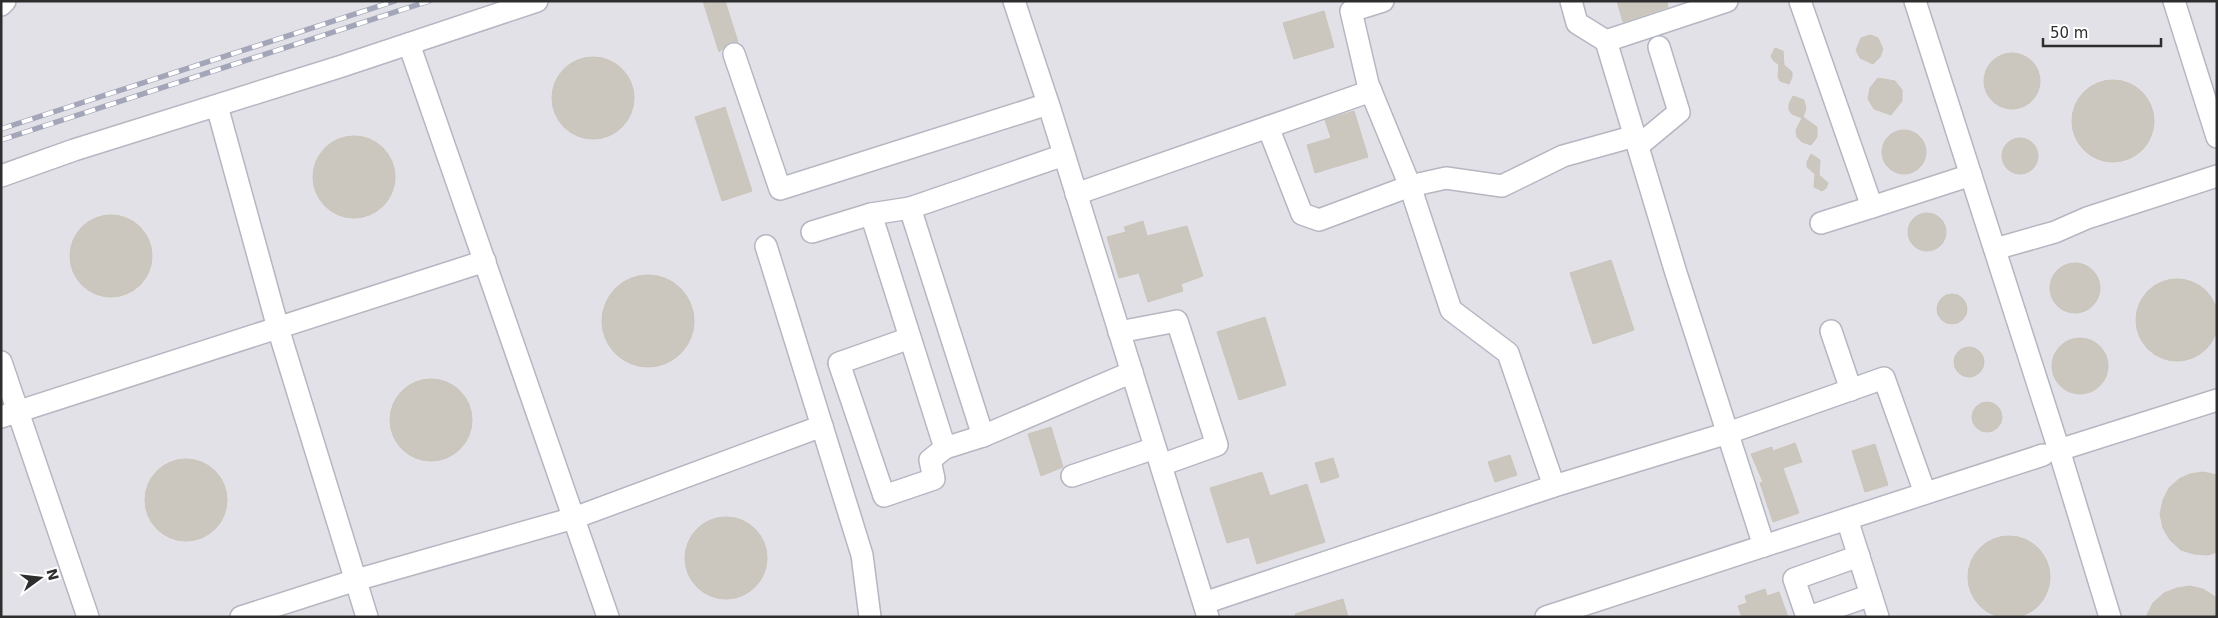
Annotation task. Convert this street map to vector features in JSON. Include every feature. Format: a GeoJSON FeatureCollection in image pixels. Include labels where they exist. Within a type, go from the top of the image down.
{"type":"FeatureCollection","features":[{"type":"Feature","properties":{"kind":"lane"},"geometry":{"type":"LineString","coordinates":[[1,4],[5,1]]}},
{"type":"Feature","properties":{"kind":"lane"},"geometry":{"type":"LineString","coordinates":[[1,176],[74,150],[217,106],[537,1]]}},
{"type":"Feature","properties":{"kind":"lane"},"geometry":{"type":"LineString","coordinates":[[1014,1],[1206,610],[1554,486],[1728,433],[1884,378],[1925,493]]}},
{"type":"Feature","properties":{"kind":"lane"},"geometry":{"type":"LineString","coordinates":[[1383,1],[1354,5],[1351,11],[1371,91],[1410,186],[1451,310],[1508,353],[1554,486]]}},
{"type":"Feature","properties":{"kind":"lane"},"geometry":{"type":"LineString","coordinates":[[1570,1],[1578,23],[1606,41],[1764,546]]}},
{"type":"Feature","properties":{"kind":"lane"},"geometry":{"type":"LineString","coordinates":[[1606,41],[1727,1]]}},
{"type":"Feature","properties":{"kind":"lane"},"geometry":{"type":"LineString","coordinates":[[1800,1],[1872,207]]}},
{"type":"Feature","properties":{"kind":"lane"},"geometry":{"type":"LineString","coordinates":[[1915,1],[1995,250],[2051,453],[2110,617]]}},
{"type":"Feature","properties":{"kind":"lane"},"geometry":{"type":"LineString","coordinates":[[2174,1],[2217,137]]}},
{"type":"Feature","properties":{"kind":"lane"},"geometry":{"type":"LineString","coordinates":[[409,44],[608,617]]}},
{"type":"Feature","properties":{"kind":"lane"},"geometry":{"type":"LineString","coordinates":[[1268,127],[1302,214],[1319,220],[1410,186],[1446,178],[1502,186],[1563,156],[1636,141],[1679,112],[1659,47]]}},
{"type":"Feature","properties":{"kind":"lane"},"geometry":{"type":"LineString","coordinates":[[734,54],[780,189],[1048,104]]}},
{"type":"Feature","properties":{"kind":"lane"},"geometry":{"type":"LineString","coordinates":[[1076,194],[1371,91]]}},
{"type":"Feature","properties":{"kind":"lane"},"geometry":{"type":"LineString","coordinates":[[217,106],[278,328],[367,617]]}},
{"type":"Feature","properties":{"kind":"lane"},"geometry":{"type":"LineString","coordinates":[[812,232],[871,214],[910,208],[1064,155]]}},
{"type":"Feature","properties":{"kind":"lane"},"geometry":{"type":"LineString","coordinates":[[1821,223],[1971,176]]}},
{"type":"Feature","properties":{"kind":"lane"},"geometry":{"type":"LineString","coordinates":[[1995,250],[2055,232],[2087,218],[2217,176]]}},
{"type":"Feature","properties":{"kind":"lane"},"geometry":{"type":"LineString","coordinates":[[910,208],[983,436]]}},
{"type":"Feature","properties":{"kind":"lane"},"geometry":{"type":"LineString","coordinates":[[871,214],[945,448]]}},
{"type":"Feature","properties":{"kind":"lane"},"geometry":{"type":"LineString","coordinates":[[766,246],[862,555],[870,617]]}},
{"type":"Feature","properties":{"kind":"lane"},"geometry":{"type":"LineString","coordinates":[[10,414],[485,261]]}},
{"type":"Feature","properties":{"kind":"lane"},"geometry":{"type":"LineString","coordinates":[[1072,476],[1217,445],[1177,321],[1119,332]]}},
{"type":"Feature","properties":{"kind":"lane"},"geometry":{"type":"LineString","coordinates":[[1831,331],[1851,390]]}},
{"type":"Feature","properties":{"kind":"lane"},"geometry":{"type":"LineString","coordinates":[[910,338],[839,363],[884,496],[934,479],[930,460],[945,448],[983,436],[1132,372]]}},
{"type":"Feature","properties":{"kind":"lane"},"geometry":{"type":"LineString","coordinates":[[1,362],[10,414],[88,617]]}},
{"type":"Feature","properties":{"kind":"lane"},"geometry":{"type":"LineString","coordinates":[[1546,617],[2217,400]]}},
{"type":"Feature","properties":{"kind":"lane"},"geometry":{"type":"LineString","coordinates":[[241,617],[356,580],[574,518],[822,426]]}},
{"type":"Feature","properties":{"kind":"lane"},"geometry":{"type":"LineString","coordinates":[[1847,519],[1878,617]]}},
{"type":"Feature","properties":{"kind":"lane"},"geometry":{"type":"LineString","coordinates":[[1859,556],[1794,579],[1808,617],[1871,595]]}},
{"type":"Feature","properties":{"kind":"shaded area"},"geometry":{"type":"Polygon","coordinates":[[[1,1],[2217,1],[2217,617],[1,617],[1,1]]]}},
{"type":"Feature","properties":{"kind":"building"},"geometry":{"type":"Polygon","coordinates":[[[703,1],[725,1],[738,42],[730,42],[719,52],[703,1]]]}},
{"type":"Feature","properties":{"kind":"building"},"geometry":{"type":"Polygon","coordinates":[[[1617,1],[1667,1],[1668,7],[1623,22],[1617,1]]]}},
{"type":"Feature","properties":{"kind":"building"},"geometry":{"type":"Polygon","coordinates":[[[1324,11],[1334,47],[1294,59],[1283,23],[1324,11]]]}},
{"type":"Feature","properties":{"kind":"building"},"geometry":{"type":"Polygon","coordinates":[[[1870,35],[1878,38],[1883,49],[1880,57],[1873,64],[1860,58],[1856,50],[1861,38],[1870,35]]]}},
{"type":"Feature","properties":{"kind":"building"},"geometry":{"type":"Polygon","coordinates":[[[1775,48],[1783,51],[1784,65],[1792,72],[1789,84],[1780,81],[1778,77],[1779,65],[1771,56],[1775,48]]]}},
{"type":"Feature","properties":{"kind":"building"},"geometry":{"type":"Polygon","coordinates":[[[2012,53],[2023,55],[2032,61],[2038,70],[2040,81],[2038,92],[2032,101],[2023,107],[2012,109],[2001,107],[1992,101],[1986,92],[1984,81],[1986,70],[1992,61],[2001,55],[2012,53]]]}},
{"type":"Feature","properties":{"kind":"building"},"geometry":{"type":"Polygon","coordinates":[[[593,57],[609,60],[622,69],[631,82],[634,98],[631,114],[622,127],[609,136],[593,139],[577,136],[564,127],[555,114],[552,98],[555,82],[564,69],[577,60],[593,57]]]}},
{"type":"Feature","properties":{"kind":"building"},"geometry":{"type":"Polygon","coordinates":[[[1878,78],[1895,81],[1902,90],[1902,101],[1891,115],[1874,109],[1868,99],[1870,88],[1878,78]]]}},
{"type":"Feature","properties":{"kind":"building"},"geometry":{"type":"Polygon","coordinates":[[[2113,80],[2129,84],[2142,92],[2150,105],[2154,121],[2150,137],[2142,150],[2129,158],[2113,162],[2097,158],[2084,150],[2076,137],[2072,121],[2076,105],[2084,92],[2097,84],[2113,80]]]}},
{"type":"Feature","properties":{"kind":"building"},"geometry":{"type":"Polygon","coordinates":[[[1793,96],[1804,100],[1806,109],[1803,117],[1817,127],[1817,137],[1811,145],[1802,142],[1797,137],[1796,130],[1802,118],[1792,114],[1789,110],[1789,104],[1793,96]]]}},
{"type":"Feature","properties":{"kind":"building"},"geometry":{"type":"Polygon","coordinates":[[[725,107],[752,191],[722,201],[695,117],[725,107]]]}},
{"type":"Feature","properties":{"kind":"building"},"geometry":{"type":"Polygon","coordinates":[[[1354,111],[1368,157],[1315,173],[1307,145],[1331,138],[1325,120],[1354,111]]]}},
{"type":"Feature","properties":{"kind":"building"},"geometry":{"type":"Polygon","coordinates":[[[1900,130],[1908,130],[1920,136],[1926,152],[1920,168],[1908,174],[1900,174],[1888,168],[1882,156],[1882,148],[1888,136],[1900,130]]]}},
{"type":"Feature","properties":{"kind":"building"},"geometry":{"type":"Polygon","coordinates":[[[354,136],[370,139],[383,148],[392,161],[395,177],[392,193],[383,206],[370,215],[354,218],[338,215],[325,206],[316,193],[313,177],[316,161],[325,148],[338,139],[354,136]]]}},
{"type":"Feature","properties":{"kind":"building"},"geometry":{"type":"Polygon","coordinates":[[[2020,138],[2027,139],[2033,143],[2037,149],[2037,163],[2033,169],[2027,173],[2020,174],[2013,173],[2007,169],[2003,163],[2002,156],[2003,149],[2007,143],[2013,139],[2020,138]]]}},
{"type":"Feature","properties":{"kind":"building"},"geometry":{"type":"Polygon","coordinates":[[[1811,154],[1820,160],[1819,175],[1828,183],[1822,191],[1814,187],[1815,174],[1807,167],[1811,154]]]}},
{"type":"Feature","properties":{"kind":"building"},"geometry":{"type":"Polygon","coordinates":[[[1927,213],[1940,219],[1946,232],[1940,245],[1927,251],[1914,245],[1908,232],[1914,219],[1927,213]]]}},
{"type":"Feature","properties":{"kind":"building"},"geometry":{"type":"Polygon","coordinates":[[[111,215],[127,218],[140,227],[149,240],[152,256],[149,272],[140,285],[127,294],[111,297],[95,294],[82,285],[73,272],[70,256],[73,240],[82,227],[95,218],[111,215]]]}},
{"type":"Feature","properties":{"kind":"building"},"geometry":{"type":"Polygon","coordinates":[[[1143,221],[1147,236],[1187,226],[1203,276],[1181,284],[1183,291],[1148,302],[1139,273],[1119,278],[1107,237],[1126,232],[1124,227],[1143,221]]]}},
{"type":"Feature","properties":{"kind":"building"},"geometry":{"type":"Polygon","coordinates":[[[1611,260],[1634,330],[1593,344],[1570,273],[1611,260]]]}},
{"type":"Feature","properties":{"kind":"building"},"geometry":{"type":"Polygon","coordinates":[[[2070,263],[2080,263],[2093,270],[2100,283],[2100,293],[2093,306],[2080,313],[2070,313],[2061,309],[2054,302],[2050,293],[2050,283],[2054,274],[2061,267],[2070,263]]]}},
{"type":"Feature","properties":{"kind":"building"},"geometry":{"type":"Polygon","coordinates":[[[648,275],[666,278],[681,288],[691,303],[694,321],[691,339],[681,354],[666,364],[648,367],[630,364],[615,354],[605,339],[602,321],[605,303],[615,288],[630,278],[648,275]]]}},
{"type":"Feature","properties":{"kind":"building"},"geometry":{"type":"Polygon","coordinates":[[[2177,279],[2193,283],[2206,291],[2214,304],[2218,320],[2214,336],[2206,349],[2193,357],[2177,361],[2161,357],[2148,349],[2140,336],[2136,320],[2140,304],[2148,291],[2161,283],[2177,279]]]}},
{"type":"Feature","properties":{"kind":"building"},"geometry":{"type":"Polygon","coordinates":[[[1952,294],[1963,298],[1967,309],[1963,320],[1952,324],[1941,320],[1937,309],[1941,298],[1952,294]]]}},
{"type":"Feature","properties":{"kind":"building"},"geometry":{"type":"Polygon","coordinates":[[[1265,317],[1286,385],[1239,400],[1217,332],[1265,317]]]}},
{"type":"Feature","properties":{"kind":"building"},"geometry":{"type":"Polygon","coordinates":[[[2074,338],[2086,338],[2096,342],[2104,350],[2108,366],[2104,382],[2096,390],[2086,394],[2074,394],[2064,390],[2056,382],[2052,372],[2052,360],[2056,350],[2064,342],[2074,338]]]}},
{"type":"Feature","properties":{"kind":"building"},"geometry":{"type":"Polygon","coordinates":[[[1969,347],[1980,351],[1984,362],[1980,373],[1969,377],[1958,373],[1954,362],[1958,351],[1969,347]]]}},
{"type":"Feature","properties":{"kind":"building"},"geometry":{"type":"Polygon","coordinates":[[[431,379],[447,382],[460,391],[469,404],[472,420],[469,436],[460,449],[447,458],[431,461],[415,458],[402,449],[393,436],[390,420],[393,404],[402,391],[415,382],[431,379]]]}},
{"type":"Feature","properties":{"kind":"building"},"geometry":{"type":"Polygon","coordinates":[[[1987,402],[1998,406],[2002,417],[1998,428],[1987,432],[1976,428],[1972,417],[1976,406],[1987,402]]]}},
{"type":"Feature","properties":{"kind":"building"},"geometry":{"type":"Polygon","coordinates":[[[1051,427],[1063,467],[1041,476],[1028,434],[1051,427]]]}},
{"type":"Feature","properties":{"kind":"building"},"geometry":{"type":"Polygon","coordinates":[[[1795,443],[1802,462],[1783,468],[1799,513],[1773,522],[1760,483],[1763,482],[1751,454],[1772,447],[1773,451],[1795,443]]]}},
{"type":"Feature","properties":{"kind":"building"},"geometry":{"type":"Polygon","coordinates":[[[1875,444],[1888,485],[1865,492],[1852,451],[1875,444]]]}},
{"type":"Feature","properties":{"kind":"building"},"geometry":{"type":"Polygon","coordinates":[[[1510,455],[1517,475],[1495,482],[1488,462],[1510,455]]]}},
{"type":"Feature","properties":{"kind":"building"},"geometry":{"type":"Polygon","coordinates":[[[1333,458],[1339,477],[1321,483],[1315,463],[1333,458]]]}},
{"type":"Feature","properties":{"kind":"building"},"geometry":{"type":"Polygon","coordinates":[[[186,459],[202,462],[215,471],[224,484],[227,500],[224,516],[215,529],[202,538],[186,541],[170,538],[157,529],[148,516],[145,500],[148,484],[157,471],[170,462],[186,459]]]}},
{"type":"Feature","properties":{"kind":"building"},"geometry":{"type":"Polygon","coordinates":[[[1262,472],[1270,496],[1307,484],[1325,542],[1257,564],[1249,537],[1227,543],[1210,488],[1262,472]]]}},
{"type":"Feature","properties":{"kind":"building"},"geometry":{"type":"Polygon","coordinates":[[[2203,472],[2217,475],[2217,552],[2208,555],[2194,554],[2181,550],[2170,540],[2163,528],[2160,514],[2163,500],[2169,488],[2179,479],[2190,474],[2203,472]]]}},
{"type":"Feature","properties":{"kind":"building"},"geometry":{"type":"Polygon","coordinates":[[[726,517],[742,520],[755,529],[764,542],[767,558],[764,574],[755,587],[742,596],[726,599],[710,596],[697,587],[688,574],[685,558],[688,542],[697,529],[710,520],[726,517]]]}},
{"type":"Feature","properties":{"kind":"building"},"geometry":{"type":"Polygon","coordinates":[[[2009,536],[2025,539],[2038,548],[2047,561],[2050,577],[2047,593],[2038,606],[2025,615],[2009,618],[1993,615],[1980,606],[1971,593],[1968,577],[1971,561],[1980,548],[1993,539],[2009,536]]]}},
{"type":"Feature","properties":{"kind":"building"},"geometry":{"type":"Polygon","coordinates":[[[2190,586],[2203,589],[2217,598],[2217,617],[2146,617],[2153,603],[2164,593],[2190,586]]]}},
{"type":"Feature","properties":{"kind":"building"},"geometry":{"type":"Polygon","coordinates":[[[1765,589],[1767,596],[1779,592],[1788,617],[1742,617],[1738,606],[1747,603],[1745,596],[1765,589]]]}},
{"type":"Feature","properties":{"kind":"building"},"geometry":{"type":"Polygon","coordinates":[[[1343,599],[1348,617],[1296,617],[1295,614],[1343,599]]]}},
{"type":"Feature","properties":{"kind":"railway"},"geometry":{"type":"LineString","coordinates":[[1,129],[395,1]]}},
{"type":"Feature","properties":{"kind":"railway"},"geometry":{"type":"LineString","coordinates":[[1,140],[429,1]]}}]}
